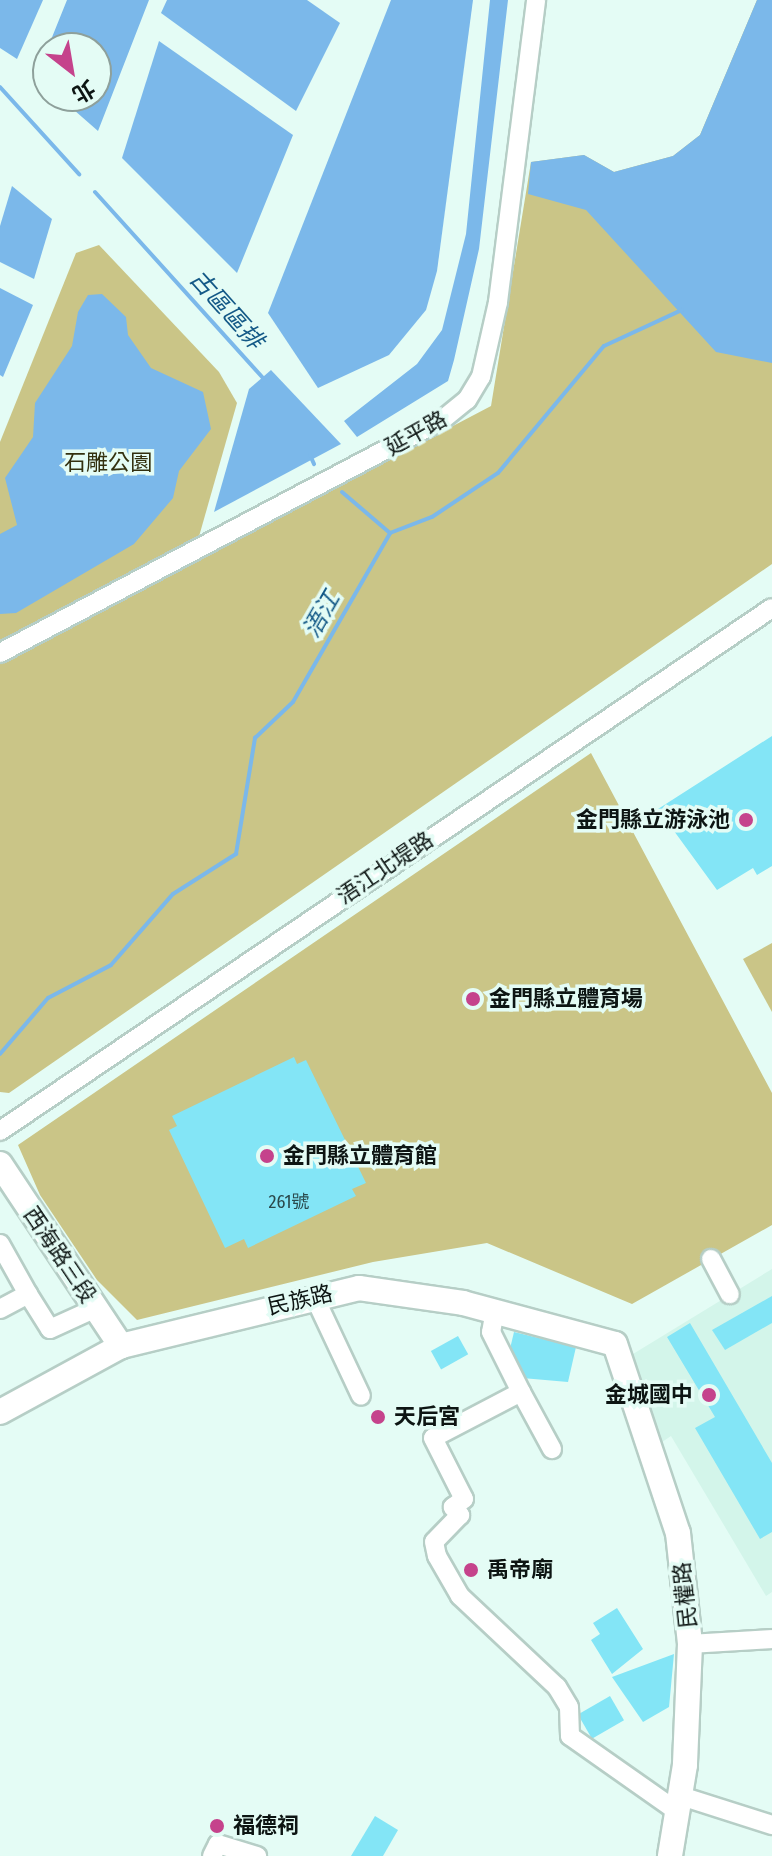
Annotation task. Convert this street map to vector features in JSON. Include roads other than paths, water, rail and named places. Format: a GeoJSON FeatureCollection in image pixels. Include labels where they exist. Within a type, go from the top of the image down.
{"type":"FeatureCollection","features":[{"type":"Feature","properties":{"kind":"main road","name":"西海路三段"},"geometry":{"type":"LineString","coordinates":[[2,1172],[121,1346]]}},
{"type":"Feature","properties":{"kind":"main road","name":"民族路"},"geometry":{"type":"LineString","coordinates":[[0,1412],[121,1346],[314,1296],[376,1287],[495,1310],[615,1344]]}},
{"type":"Feature","properties":{"kind":"main road","name":"民權路"},"geometry":{"type":"LineString","coordinates":[[615,1344],[678,1533],[690,1644],[680,1804],[670,1856]]}},
{"type":"Feature","properties":{"kind":"street","name":"延平路"},"geometry":{"type":"LineString","coordinates":[[0,653],[467,400],[481,377],[498,302],[536,0]]}},
{"type":"Feature","properties":{"kind":"street","name":"浯江北堤路"},"geometry":{"type":"LineString","coordinates":[[0,1131],[772,608]]}},
{"type":"Feature","properties":{"kind":"street"},"geometry":{"type":"LineString","coordinates":[[0,1244],[50,1329],[96,1308]]}},
{"type":"Feature","properties":{"kind":"street"},"geometry":{"type":"LineString","coordinates":[[711,1259],[730,1294]]}},
{"type":"Feature","properties":{"kind":"street"},"geometry":{"type":"LineString","coordinates":[[0,1309],[28,1294]]}},
{"type":"Feature","properties":{"kind":"street"},"geometry":{"type":"LineString","coordinates":[[314,1296],[361,1396]]}},
{"type":"Feature","properties":{"kind":"street"},"geometry":{"type":"LineString","coordinates":[[495,1310],[491,1332],[552,1449]]}},
{"type":"Feature","properties":{"kind":"street"},"geometry":{"type":"LineString","coordinates":[[521,1392],[433,1438],[464,1499],[453,1507],[460,1515],[434,1542],[437,1556],[460,1596],[557,1687],[569,1707],[570,1736],[680,1804],[772,1825]]}},
{"type":"Feature","properties":{"kind":"street"},"geometry":{"type":"LineString","coordinates":[[690,1644],[772,1639]]}},
{"type":"Feature","properties":{"kind":"street"},"geometry":{"type":"LineString","coordinates":[[215,1850],[257,1856]]}},
{"type":"Feature","properties":{"kind":"water"},"geometry":{"type":"Polygon","coordinates":[[[0,0],[43,0],[17,59],[0,48],[0,0]]]}},
{"type":"Feature","properties":{"kind":"water"},"geometry":{"type":"Polygon","coordinates":[[[67,0],[149,0],[112,95],[112,32],[54,32],[67,0]]]}},
{"type":"Feature","properties":{"kind":"water"},"geometry":{"type":"Polygon","coordinates":[[[167,0],[307,0],[340,23],[296,111],[161,13],[167,0]]]}},
{"type":"Feature","properties":{"kind":"water"},"geometry":{"type":"Polygon","coordinates":[[[391,0],[473,0],[437,271],[426,310],[389,355],[318,388],[268,313],[391,0]]]}},
{"type":"Feature","properties":{"kind":"water"},"geometry":{"type":"Polygon","coordinates":[[[490,0],[508,0],[479,249],[448,381],[357,437],[344,421],[417,364],[442,330],[466,234],[490,0]]]}},
{"type":"Feature","properties":{"kind":"water"},"geometry":{"type":"Polygon","coordinates":[[[757,0],[772,0],[772,363],[716,352],[586,210],[528,194],[531,162],[584,155],[614,172],[673,156],[700,135],[757,0]]]}},
{"type":"Feature","properties":{"kind":"water"},"geometry":{"type":"Polygon","coordinates":[[[159,41],[293,135],[237,273],[122,158],[159,41]]]}},
{"type":"Feature","properties":{"kind":"water"},"geometry":{"type":"Polygon","coordinates":[[[76,112],[105,112],[98,131],[76,112]]]}},
{"type":"Feature","properties":{"kind":"water"},"geometry":{"type":"Polygon","coordinates":[[[12,186],[52,219],[34,279],[0,262],[0,226],[12,186]]]}},
{"type":"Feature","properties":{"kind":"water"},"geometry":{"type":"Polygon","coordinates":[[[0,288],[33,305],[3,377],[0,375],[0,288]]]}},
{"type":"Feature","properties":{"kind":"water","name":"石雕公園"},"geometry":{"type":"Polygon","coordinates":[[[102,294],[126,317],[128,335],[151,368],[203,392],[211,429],[179,471],[173,498],[134,544],[16,613],[0,614],[0,534],[17,525],[5,478],[33,437],[35,403],[72,346],[78,312],[88,295],[102,294]]]}},
{"type":"Feature","properties":{"kind":"water"},"geometry":{"type":"Polygon","coordinates":[[[271,370],[341,444],[214,512],[249,389],[271,370]]]}},
{"type":"Feature","properties":{"kind":"waterway","name":"古區區排"},"geometry":{"type":"LineString","coordinates":[[0,87],[79,174]]}},
{"type":"Feature","properties":{"kind":"waterway","name":"古區區排"},"geometry":{"type":"LineString","coordinates":[[95,192],[265,380]]}},
{"type":"Feature","properties":{"kind":"waterway","name":"浯江"},"geometry":{"type":"LineString","coordinates":[[0,1054],[48,998],[111,965],[173,894],[236,854],[255,738],[293,702],[390,533],[432,517],[498,473],[604,346],[682,310]]}},
{"type":"Feature","properties":{"kind":"waterway","name":"古區區排"},"geometry":{"type":"LineString","coordinates":[[310,455],[314,464]]}},
{"type":"Feature","properties":{"kind":"waterway","name":"古區區排"},"geometry":{"type":"LineString","coordinates":[[342,492],[390,533]]}},
{"type":"Feature","properties":{"kind":"place","name":"金門縣立游泳池"},"geometry":{"type":"Point","coordinates":[746,820]}},
{"type":"Feature","properties":{"kind":"place","name":"金門縣立體育場"},"geometry":{"type":"Point","coordinates":[473,999]}},
{"type":"Feature","properties":{"kind":"place","name":"金門縣立體育館"},"geometry":{"type":"Point","coordinates":[267,1156]}},
{"type":"Feature","properties":{"kind":"place","name":"金城國中"},"geometry":{"type":"Point","coordinates":[709,1395]}},
{"type":"Feature","properties":{"kind":"place","name":"天后宮"},"geometry":{"type":"Point","coordinates":[378,1417]}},
{"type":"Feature","properties":{"kind":"place","name":"禹帝廟"},"geometry":{"type":"Point","coordinates":[471,1570]}},
{"type":"Feature","properties":{"kind":"place","name":"福德祠"},"geometry":{"type":"Point","coordinates":[217,1826]}}]}
